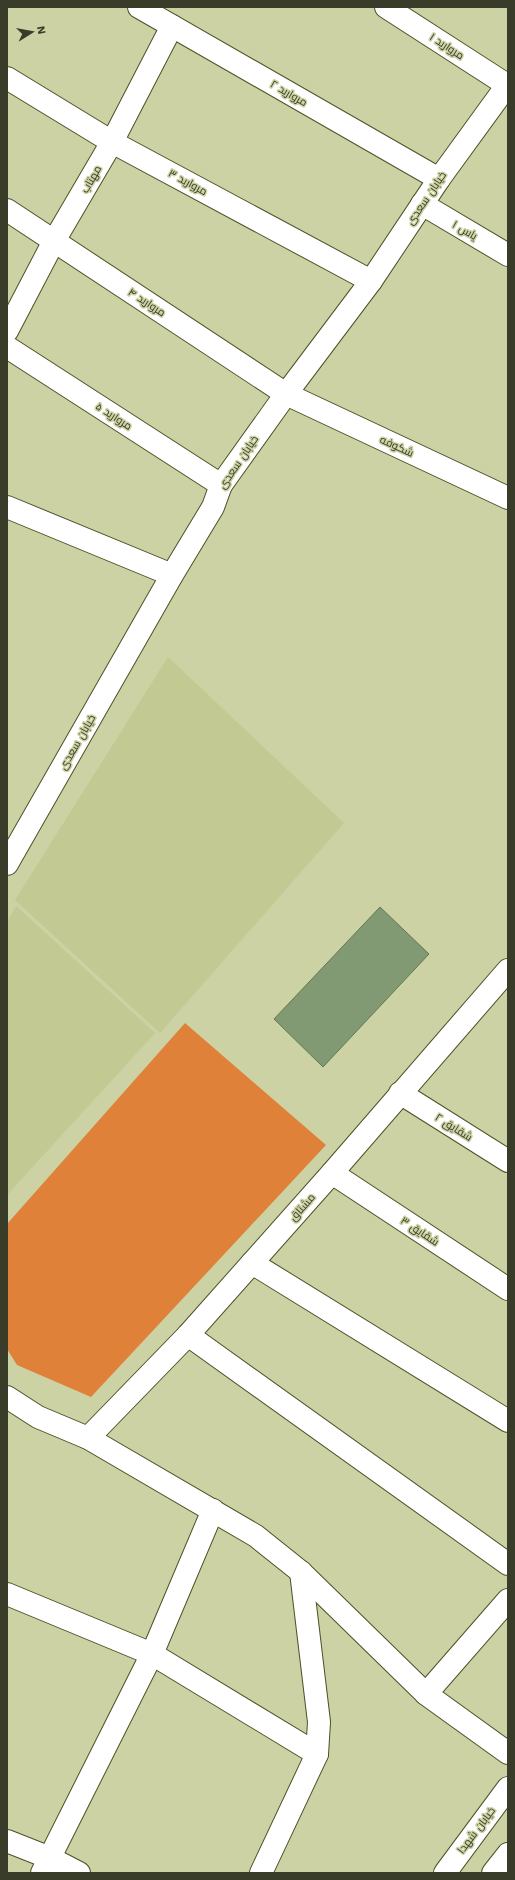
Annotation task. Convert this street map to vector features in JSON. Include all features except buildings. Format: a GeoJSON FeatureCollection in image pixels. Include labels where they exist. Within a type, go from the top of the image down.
{"type":"FeatureCollection","features":[{"type":"Feature","properties":{"kind":"street","name":"مروارید ۲"},"geometry":{"type":"LineString","coordinates":[[139,7],[439,179]]}},
{"type":"Feature","properties":{"kind":"street","name":"مروارید ۱"},"geometry":{"type":"LineString","coordinates":[[386,7],[507,84]]}},
{"type":"Feature","properties":{"kind":"street","name":"مهتاب"},"geometry":{"type":"LineString","coordinates":[[7,331],[54,241],[112,142],[172,26]]}},
{"type":"Feature","properties":{"kind":"street","name":"مرواربد ۳"},"geometry":{"type":"LineString","coordinates":[[7,78],[112,142],[371,281]]}},
{"type":"Feature","properties":{"kind":"street","name":"خیابان سعدی"},"geometry":{"type":"LineString","coordinates":[[7,864],[172,575],[213,507],[221,485],[286,394],[371,281],[439,179],[507,84]]}},
{"type":"Feature","properties":{"kind":"street","name":"یاس ۱"},"geometry":{"type":"LineString","coordinates":[[422,204],[508,255]]}},
{"type":"Feature","properties":{"kind":"street","name":"مروارید ۴"},"geometry":{"type":"LineString","coordinates":[[7,210],[286,394]]}},
{"type":"Feature","properties":{"kind":"street","name":"مروارید ۵"},"geometry":{"type":"LineString","coordinates":[[7,347],[221,485]]}},
{"type":"Feature","properties":{"kind":"street","name":"شکوفه"},"geometry":{"type":"LineString","coordinates":[[286,394],[508,498]]}},
{"type":"Feature","properties":{"kind":"street"},"geometry":{"type":"LineString","coordinates":[[7,507],[172,575]]}},
{"type":"Feature","properties":{"kind":"street","name":"مشتاق"},"geometry":{"type":"LineString","coordinates":[[88,1438],[188,1335],[332,1173],[508,970]]}},
{"type":"Feature","properties":{"kind":"street","name":"شقایق ۲"},"geometry":{"type":"LineString","coordinates":[[400,1093],[508,1162]]}},
{"type":"Feature","properties":{"kind":"street","name":"شقایق ۳"},"geometry":{"type":"LineString","coordinates":[[332,1173],[508,1289]]}},
{"type":"Feature","properties":{"kind":"street"},"geometry":{"type":"LineString","coordinates":[[252,1263],[508,1421]]}},
{"type":"Feature","properties":{"kind":"street"},"geometry":{"type":"LineString","coordinates":[[188,1335],[508,1564]]}},
{"type":"Feature","properties":{"kind":"street"},"geometry":{"type":"LineString","coordinates":[[7,1397],[38,1417],[88,1438],[256,1536],[301,1572],[426,1694],[508,1753]]}},
{"type":"Feature","properties":{"kind":"street"},"geometry":{"type":"LineString","coordinates":[[46,1866],[152,1654],[213,1510]]}},
{"type":"Feature","properties":{"kind":"street"},"geometry":{"type":"LineString","coordinates":[[261,1873],[317,1754],[318,1722],[301,1572]]}},
{"type":"Feature","properties":{"kind":"street"},"geometry":{"type":"LineString","coordinates":[[7,1594],[152,1654],[317,1754]]}},
{"type":"Feature","properties":{"kind":"street"},"geometry":{"type":"LineString","coordinates":[[426,1694],[508,1600]]}},
{"type":"Feature","properties":{"kind":"street","name":"خیابان شهدا"},"geometry":{"type":"LineString","coordinates":[[445,1873],[508,1788]]}},
{"type":"Feature","properties":{"kind":"street"},"geometry":{"type":"LineString","coordinates":[[7,1841],[46,1866],[79,1873]]}},
{"type":"Feature","properties":{"kind":"street"},"geometry":{"type":"LineString","coordinates":[[493,1873],[508,1854]]}},
{"type":"Feature","properties":{"kind":"shaded area"},"geometry":{"type":"Polygon","coordinates":[[[168,657],[344,823],[160,1033],[15,900],[168,657]]]}},
{"type":"Feature","properties":{"kind":"shaded area"},"geometry":{"type":"Polygon","coordinates":[[[16,906],[155,1033],[7,1195],[7,922],[16,906]]]}},
{"type":"Feature","properties":{"kind":"shaded area"},"geometry":{"type":"Polygon","coordinates":[[[185,1023],[326,1145],[91,1397],[17,1365],[7,1349],[7,1224],[185,1023]]]}}]}
